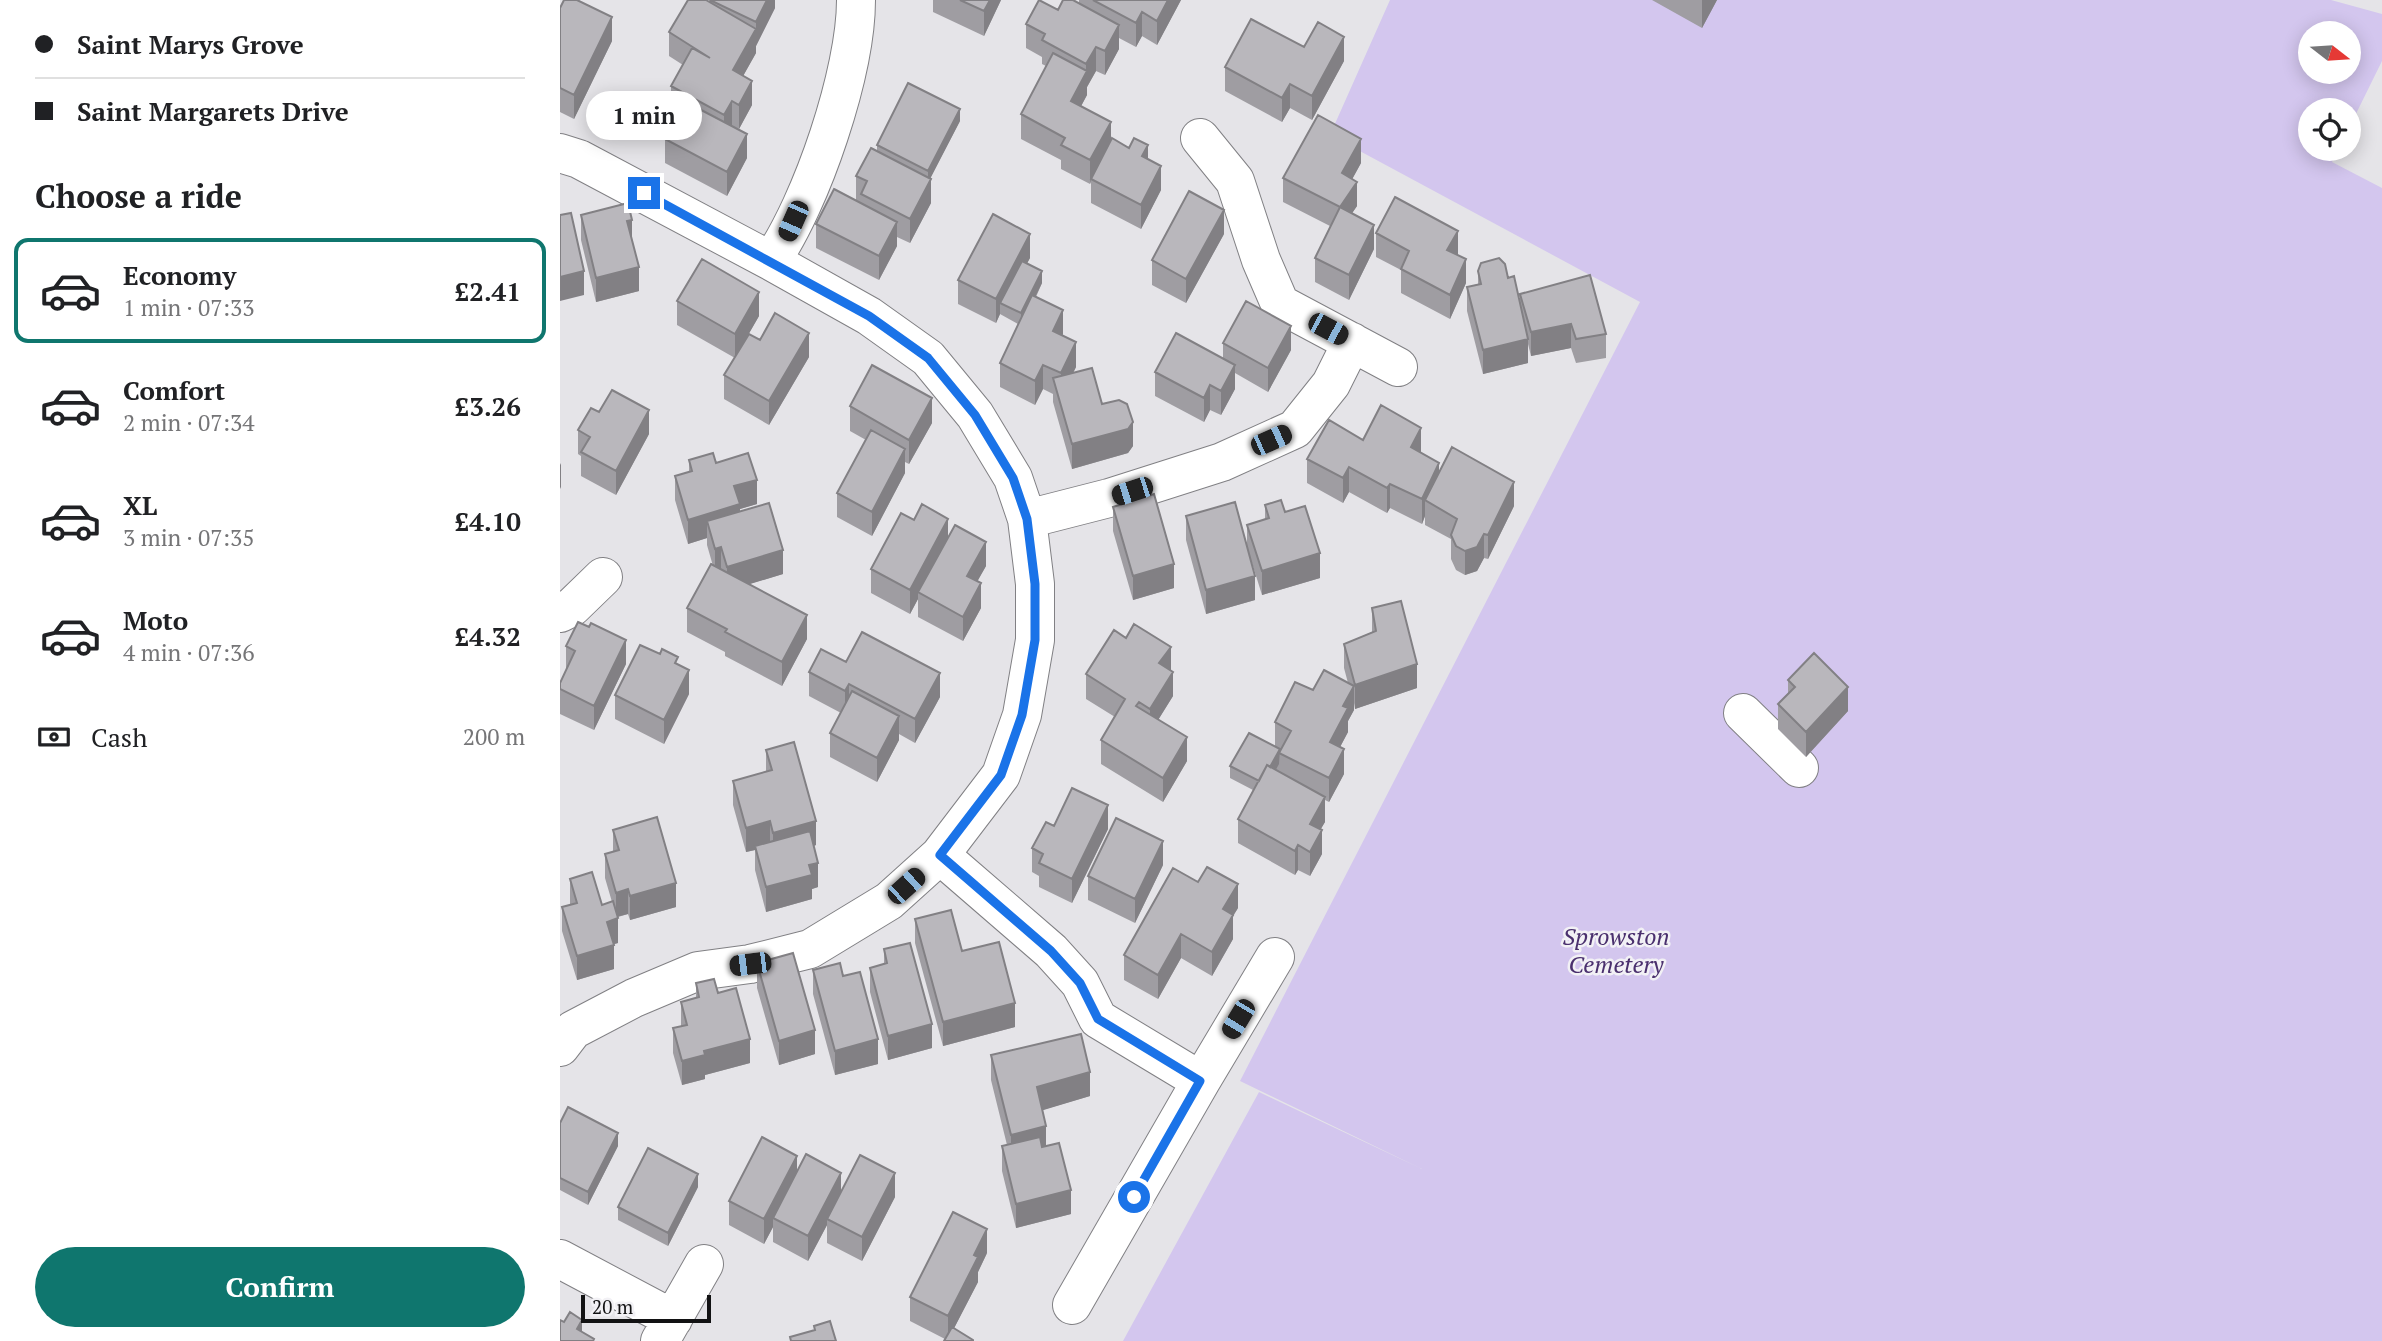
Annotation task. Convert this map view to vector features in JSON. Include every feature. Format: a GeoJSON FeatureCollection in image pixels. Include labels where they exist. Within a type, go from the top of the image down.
{"type":"FeatureCollection","features":[{"type":"Feature","properties":{"kind":"street"},"geometry":{"type":"LineString","coordinates":[[771,261],[782,245],[814,174],[841,94],[856,24],[856,0]]}},
{"type":"Feature","properties":{"kind":"street"},"geometry":{"type":"LineString","coordinates":[[1200,138],[1235,181],[1261,260],[1280,304],[1398,368]]}},
{"type":"Feature","properties":{"kind":"street"},"geometry":{"type":"LineString","coordinates":[[560,153],[579,159],[771,261],[869,316],[928,358],[975,415],[1013,478],[1027,519],[1035,584],[1035,640],[1022,715],[1001,775],[940,855],[889,901],[810,949],[750,964],[698,971],[573,1030],[560,1047]]}},
{"type":"Feature","properties":{"kind":"street"},"geometry":{"type":"LineString","coordinates":[[1027,519],[1109,498],[1222,463],[1295,429],[1331,384],[1352,342]]}},
{"type":"Feature","properties":{"kind":"street"},"geometry":{"type":"LineString","coordinates":[[560,613],[572,607],[603,577]]}},
{"type":"Feature","properties":{"kind":"street"},"geometry":{"type":"LineString","coordinates":[[1743,713],[1799,768]]}},
{"type":"Feature","properties":{"kind":"street"},"geometry":{"type":"LineString","coordinates":[[940,855],[1051,951],[1080,983],[1098,1019],[1200,1081]]}},
{"type":"Feature","properties":{"kind":"street"},"geometry":{"type":"LineString","coordinates":[[1072,1305],[1200,1081],[1275,957]]}},
{"type":"Feature","properties":{"kind":"street"},"geometry":{"type":"LineString","coordinates":[[560,1259],[667,1330],[704,1264]]}},
{"type":"Feature","properties":{"kind":"green space","name":"Sprowston Cemetery"},"geometry":{"type":"Polygon","coordinates":[[[1390,0],[2331,0],[2382,14],[2382,61],[2361,104],[2361,98],[2298,98],[2298,161],[2332,161],[2382,188],[2382,1341],[1123,1341],[1259,1092],[1422,1169],[1240,1081],[1640,302],[1330,135],[1390,0]]]}},
{"type":"Feature","properties":{"kind":"building"},"geometry":{"type":"Polygon","coordinates":[[[564,0],[577,0],[612,17],[574,95],[560,88],[560,8],[564,0]]]}},
{"type":"Feature","properties":{"kind":"building"},"geometry":{"type":"Polygon","coordinates":[[[688,0],[706,0],[756,29],[733,70],[752,81],[739,105],[732,101],[724,115],[671,86],[692,48],[710,58],[669,32],[688,0]]]}},
{"type":"Feature","properties":{"kind":"building"},"geometry":{"type":"Polygon","coordinates":[[[710,0],[767,0],[756,22],[710,0]]]}},
{"type":"Feature","properties":{"kind":"building"},"geometry":{"type":"Polygon","coordinates":[[[960,0],[990,0],[984,11],[960,0]]]}},
{"type":"Feature","properties":{"kind":"building"},"geometry":{"type":"Polygon","coordinates":[[[1039,0],[1058,10],[1063,0],[1073,0],[1119,25],[1105,51],[1096,47],[1086,64],[1042,40],[1045,34],[1026,24],[1039,0]]]}},
{"type":"Feature","properties":{"kind":"building"},"geometry":{"type":"Polygon","coordinates":[[[1093,0],[1168,0],[1157,21],[1142,12],[1136,23],[1093,0]]]}},
{"type":"Feature","properties":{"kind":"building"},"geometry":{"type":"Polygon","coordinates":[[[1251,19],[1304,47],[1318,22],[1344,37],[1312,96],[1290,84],[1282,98],[1225,67],[1251,19]]]}},
{"type":"Feature","properties":{"kind":"building"},"geometry":{"type":"Polygon","coordinates":[[[1053,53],[1087,71],[1071,101],[1111,122],[1090,160],[1061,145],[1065,138],[1021,114],[1053,53]]]}},
{"type":"Feature","properties":{"kind":"building"},"geometry":{"type":"Polygon","coordinates":[[[908,83],[960,109],[928,171],[877,145],[908,83]]]}},
{"type":"Feature","properties":{"kind":"building"},"geometry":{"type":"Polygon","coordinates":[[[684,101],[747,134],[727,172],[665,139],[684,101]]]}},
{"type":"Feature","properties":{"kind":"building"},"geometry":{"type":"Polygon","coordinates":[[[1318,115],[1361,139],[1342,173],[1357,182],[1340,207],[1283,178],[1318,115]]]}},
{"type":"Feature","properties":{"kind":"building"},"geometry":{"type":"Polygon","coordinates":[[[1112,138],[1129,148],[1134,138],[1148,145],[1142,156],[1161,166],[1141,205],[1091,179],[1112,138]]]}},
{"type":"Feature","properties":{"kind":"building"},"geometry":{"type":"Polygon","coordinates":[[[871,148],[931,179],[910,219],[861,194],[867,181],[856,176],[871,148]]]}},
{"type":"Feature","properties":{"kind":"building"},"geometry":{"type":"Polygon","coordinates":[[[834,189],[897,222],[879,256],[816,224],[834,189]]]}},
{"type":"Feature","properties":{"kind":"building"},"geometry":{"type":"Polygon","coordinates":[[[1189,191],[1224,210],[1186,279],[1152,260],[1189,191]]]}},
{"type":"Feature","properties":{"kind":"building"},"geometry":{"type":"Polygon","coordinates":[[[1395,197],[1458,231],[1447,250],[1466,259],[1450,295],[1401,269],[1409,251],[1376,233],[1395,197]]]}},
{"type":"Feature","properties":{"kind":"building"},"geometry":{"type":"Polygon","coordinates":[[[628,203],[632,220],[627,221],[639,267],[596,278],[581,215],[628,203]]]}},
{"type":"Feature","properties":{"kind":"building"},"geometry":{"type":"Polygon","coordinates":[[[1340,207],[1374,225],[1349,275],[1315,258],[1340,207]]]}},
{"type":"Feature","properties":{"kind":"building"},"geometry":{"type":"Polygon","coordinates":[[[571,213],[584,271],[560,277],[560,215],[571,213]]]}},
{"type":"Feature","properties":{"kind":"building"},"geometry":{"type":"Polygon","coordinates":[[[993,214],[1030,234],[996,299],[958,280],[993,214]]]}},
{"type":"Feature","properties":{"kind":"building"},"geometry":{"type":"Polygon","coordinates":[[[1499,258],[1505,264],[1508,278],[1514,276],[1528,339],[1483,350],[1467,287],[1481,284],[1478,271],[1481,263],[1499,258]]]}},
{"type":"Feature","properties":{"kind":"building"},"geometry":{"type":"Polygon","coordinates":[[[702,259],[759,292],[735,334],[677,301],[702,259]]]}},
{"type":"Feature","properties":{"kind":"building"},"geometry":{"type":"Polygon","coordinates":[[[1022,261],[1042,271],[1021,313],[1000,303],[1022,261]]]}},
{"type":"Feature","properties":{"kind":"building"},"geometry":{"type":"Polygon","coordinates":[[[1590,275],[1606,334],[1576,339],[1571,324],[1531,332],[1520,294],[1590,275]]]}},
{"type":"Feature","properties":{"kind":"building"},"geometry":{"type":"Polygon","coordinates":[[[1032,295],[1063,310],[1053,331],[1076,342],[1061,373],[1043,365],[1035,381],[1000,363],[1032,295]]]}},
{"type":"Feature","properties":{"kind":"building"},"geometry":{"type":"Polygon","coordinates":[[[1246,301],[1291,326],[1268,368],[1223,343],[1246,301]]]}},
{"type":"Feature","properties":{"kind":"building"},"geometry":{"type":"Polygon","coordinates":[[[775,313],[809,333],[769,401],[724,375],[749,334],[760,340],[775,313]]]}},
{"type":"Feature","properties":{"kind":"building"},"geometry":{"type":"Polygon","coordinates":[[[1176,333],[1235,365],[1221,391],[1210,385],[1204,398],[1155,372],[1176,333]]]}},
{"type":"Feature","properties":{"kind":"building"},"geometry":{"type":"Polygon","coordinates":[[[872,365],[932,398],[909,440],[850,406],[872,365]]]}},
{"type":"Feature","properties":{"kind":"building"},"geometry":{"type":"Polygon","coordinates":[[[1092,368],[1102,404],[1119,400],[1127,404],[1133,422],[1128,429],[1072,444],[1053,378],[1092,368]]]}},
{"type":"Feature","properties":{"kind":"building"},"geometry":{"type":"Polygon","coordinates":[[[612,390],[649,410],[616,471],[581,452],[590,437],[578,430],[591,408],[599,412],[612,390]]]}},
{"type":"Feature","properties":{"kind":"building"},"geometry":{"type":"Polygon","coordinates":[[[1381,405],[1421,428],[1411,447],[1439,463],[1422,499],[1390,484],[1387,488],[1349,467],[1343,478],[1307,459],[1329,420],[1363,440],[1381,405]]]}},
{"type":"Feature","properties":{"kind":"building"},"geometry":{"type":"Polygon","coordinates":[[[871,430],[905,449],[872,512],[837,493],[871,430]]]}},
{"type":"Feature","properties":{"kind":"building"},"geometry":{"type":"Polygon","coordinates":[[[1452,447],[1514,482],[1488,535],[1484,534],[1477,547],[1465,551],[1456,546],[1451,535],[1457,519],[1425,500],[1452,447]]]}},
{"type":"Feature","properties":{"kind":"building"},"geometry":{"type":"Polygon","coordinates":[[[713,453],[716,463],[748,453],[757,480],[734,486],[740,504],[688,520],[675,476],[692,471],[689,460],[713,453]]]}},
{"type":"Feature","properties":{"kind":"building"},"geometry":{"type":"Polygon","coordinates":[[[1154,494],[1174,564],[1133,576],[1113,507],[1154,494]]]}},
{"type":"Feature","properties":{"kind":"building"},"geometry":{"type":"Polygon","coordinates":[[[1281,500],[1285,512],[1305,506],[1320,553],[1262,571],[1247,525],[1269,518],[1265,505],[1281,500]]]}},
{"type":"Feature","properties":{"kind":"building"},"geometry":{"type":"Polygon","coordinates":[[[1235,502],[1255,576],[1206,590],[1186,516],[1235,502]]]}},
{"type":"Feature","properties":{"kind":"building"},"geometry":{"type":"Polygon","coordinates":[[[769,503],[783,550],[727,567],[721,547],[715,549],[707,521],[769,503]]]}},
{"type":"Feature","properties":{"kind":"building"},"geometry":{"type":"Polygon","coordinates":[[[922,504],[948,519],[910,590],[871,569],[901,513],[914,520],[922,504]]]}},
{"type":"Feature","properties":{"kind":"building"},"geometry":{"type":"Polygon","coordinates":[[[955,525],[986,542],[967,576],[981,583],[963,617],[918,592],[955,525]]]}},
{"type":"Feature","properties":{"kind":"building"},"geometry":{"type":"Polygon","coordinates":[[[711,564],[807,615],[782,662],[687,608],[711,564]]]}},
{"type":"Feature","properties":{"kind":"building"},"geometry":{"type":"Polygon","coordinates":[[[1401,601],[1417,664],[1355,685],[1344,644],[1376,631],[1372,608],[1401,601]]]}},
{"type":"Feature","properties":{"kind":"building"},"geometry":{"type":"Polygon","coordinates":[[[578,622],[589,627],[591,623],[626,640],[594,706],[560,689],[560,683],[575,651],[566,646],[578,622]]]}},
{"type":"Feature","properties":{"kind":"building"},"geometry":{"type":"Polygon","coordinates":[[[1134,624],[1171,647],[1159,663],[1173,672],[1150,709],[1139,702],[1136,706],[1187,737],[1163,778],[1101,740],[1125,699],[1086,674],[1114,630],[1126,638],[1134,624]]]}},
{"type":"Feature","properties":{"kind":"building"},"geometry":{"type":"Polygon","coordinates":[[[862,632],[940,673],[915,719],[849,684],[845,691],[809,672],[821,649],[846,662],[862,632]]]}},
{"type":"Feature","properties":{"kind":"building"},"geometry":{"type":"Polygon","coordinates":[[[640,645],[660,654],[662,649],[678,657],[675,663],[689,670],[664,720],[615,695],[640,645]]]}},
{"type":"Feature","properties":{"kind":"building"},"geometry":{"type":"Polygon","coordinates":[[[1814,653],[1848,687],[1806,732],[1778,704],[1795,687],[1788,680],[1814,653]]]}},
{"type":"Feature","properties":{"kind":"building"},"geometry":{"type":"Polygon","coordinates":[[[1324,670],[1354,686],[1343,706],[1348,708],[1330,742],[1344,749],[1329,778],[1279,753],[1291,731],[1275,722],[1295,682],[1313,690],[1324,670]]]}},
{"type":"Feature","properties":{"kind":"building"},"geometry":{"type":"Polygon","coordinates":[[[852,691],[899,716],[877,758],[830,733],[852,691]]]}},
{"type":"Feature","properties":{"kind":"building"},"geometry":{"type":"Polygon","coordinates":[[[1249,733],[1280,749],[1259,781],[1230,766],[1249,733]]]}},
{"type":"Feature","properties":{"kind":"building"},"geometry":{"type":"Polygon","coordinates":[[[794,742],[816,821],[773,833],[770,821],[746,828],[733,781],[772,770],[766,750],[794,742]]]}},
{"type":"Feature","properties":{"kind":"building"},"geometry":{"type":"Polygon","coordinates":[[[1267,765],[1325,797],[1310,824],[1322,830],[1310,852],[1298,845],[1295,851],[1238,819],[1267,765]]]}},
{"type":"Feature","properties":{"kind":"building"},"geometry":{"type":"Polygon","coordinates":[[[1072,788],[1108,805],[1072,879],[1039,863],[1043,854],[1032,848],[1046,822],[1054,826],[1072,788]]]}},
{"type":"Feature","properties":{"kind":"building"},"geometry":{"type":"Polygon","coordinates":[[[657,817],[676,883],[630,896],[628,889],[616,893],[605,854],[619,850],[613,830],[657,817]]]}},
{"type":"Feature","properties":{"kind":"building"},"geometry":{"type":"Polygon","coordinates":[[[1116,818],[1163,841],[1135,899],[1088,876],[1116,818]]]}},
{"type":"Feature","properties":{"kind":"building"},"geometry":{"type":"Polygon","coordinates":[[[810,831],[818,863],[809,865],[812,875],[766,887],[755,846],[810,831]]]}},
{"type":"Feature","properties":{"kind":"building"},"geometry":{"type":"Polygon","coordinates":[[[1207,867],[1238,884],[1223,909],[1233,915],[1212,952],[1181,934],[1158,975],[1124,955],[1173,868],[1198,882],[1207,867]]]}},
{"type":"Feature","properties":{"kind":"building"},"geometry":{"type":"Polygon","coordinates":[[[592,872],[602,905],[613,901],[618,918],[607,922],[614,945],[577,956],[562,907],[577,903],[570,879],[592,872]]]}},
{"type":"Feature","properties":{"kind":"building"},"geometry":{"type":"Polygon","coordinates":[[[951,910],[962,951],[999,942],[1015,1003],[943,1022],[915,919],[951,910]]]}},
{"type":"Feature","properties":{"kind":"building"},"geometry":{"type":"Polygon","coordinates":[[[910,943],[932,1024],[888,1036],[870,968],[887,963],[884,949],[910,943]]]}},
{"type":"Feature","properties":{"kind":"building"},"geometry":{"type":"Polygon","coordinates":[[[793,953],[815,1030],[779,1041],[757,963],[793,953]]]}},
{"type":"Feature","properties":{"kind":"building"},"geometry":{"type":"Polygon","coordinates":[[[840,963],[843,976],[860,972],[878,1039],[835,1051],[813,970],[840,963]]]}},
{"type":"Feature","properties":{"kind":"building"},"geometry":{"type":"Polygon","coordinates":[[[714,979],[718,993],[736,988],[750,1039],[704,1051],[705,1055],[682,1061],[673,1028],[687,1025],[681,1002],[699,997],[696,983],[714,979]]]}},
{"type":"Feature","properties":{"kind":"building"},"geometry":{"type":"Polygon","coordinates":[[[1081,1034],[1090,1072],[1037,1087],[1046,1126],[1011,1135],[991,1055],[1081,1034]]]}},
{"type":"Feature","properties":{"kind":"building"},"geometry":{"type":"Polygon","coordinates":[[[568,1107],[618,1133],[588,1192],[560,1178],[560,1123],[568,1107]]]}},
{"type":"Feature","properties":{"kind":"building"},"geometry":{"type":"Polygon","coordinates":[[[762,1137],[797,1156],[764,1219],[729,1201],[762,1137]]]}},
{"type":"Feature","properties":{"kind":"building"},"geometry":{"type":"Polygon","coordinates":[[[1040,1137],[1042,1147],[1059,1143],[1071,1190],[1016,1204],[1002,1146],[1040,1137]]]}},
{"type":"Feature","properties":{"kind":"building"},"geometry":{"type":"Polygon","coordinates":[[[648,1148],[698,1174],[668,1233],[618,1207],[648,1148]]]}},
{"type":"Feature","properties":{"kind":"building"},"geometry":{"type":"Polygon","coordinates":[[[806,1154],[841,1173],[808,1236],[773,1218],[806,1154]]]}},
{"type":"Feature","properties":{"kind":"building"},"geometry":{"type":"Polygon","coordinates":[[[860,1155],[895,1173],[862,1237],[827,1219],[860,1155]]]}},
{"type":"Feature","properties":{"kind":"building"},"geometry":{"type":"Polygon","coordinates":[[[953,1212],[987,1229],[974,1255],[978,1257],[948,1316],[910,1297],[953,1212]]]}},
{"type":"Feature","properties":{"kind":"building"},"geometry":{"type":"Polygon","coordinates":[[[570,1312],[582,1320],[577,1329],[594,1339],[593,1341],[560,1341],[560,1320],[564,1322],[570,1312]]]}},
{"type":"Feature","properties":{"kind":"building"},"geometry":{"type":"Polygon","coordinates":[[[830,1321],[836,1341],[791,1341],[790,1337],[815,1330],[814,1326],[830,1321]]]}},
{"type":"Feature","properties":{"kind":"building"},"geometry":{"type":"Polygon","coordinates":[[[952,1327],[973,1340],[973,1341],[944,1341],[952,1327]]]}},
{"type":"Feature","properties":{"kind":"route"},"geometry":{"type":"LineString","coordinates":[[644,193],[869,316],[928,358],[975,415],[1013,478],[1027,519],[1035,584],[1035,640],[1022,715],[1001,775],[940,855],[1051,951],[1080,983],[1098,1019],[1200,1081],[1134,1197]]}}]}
